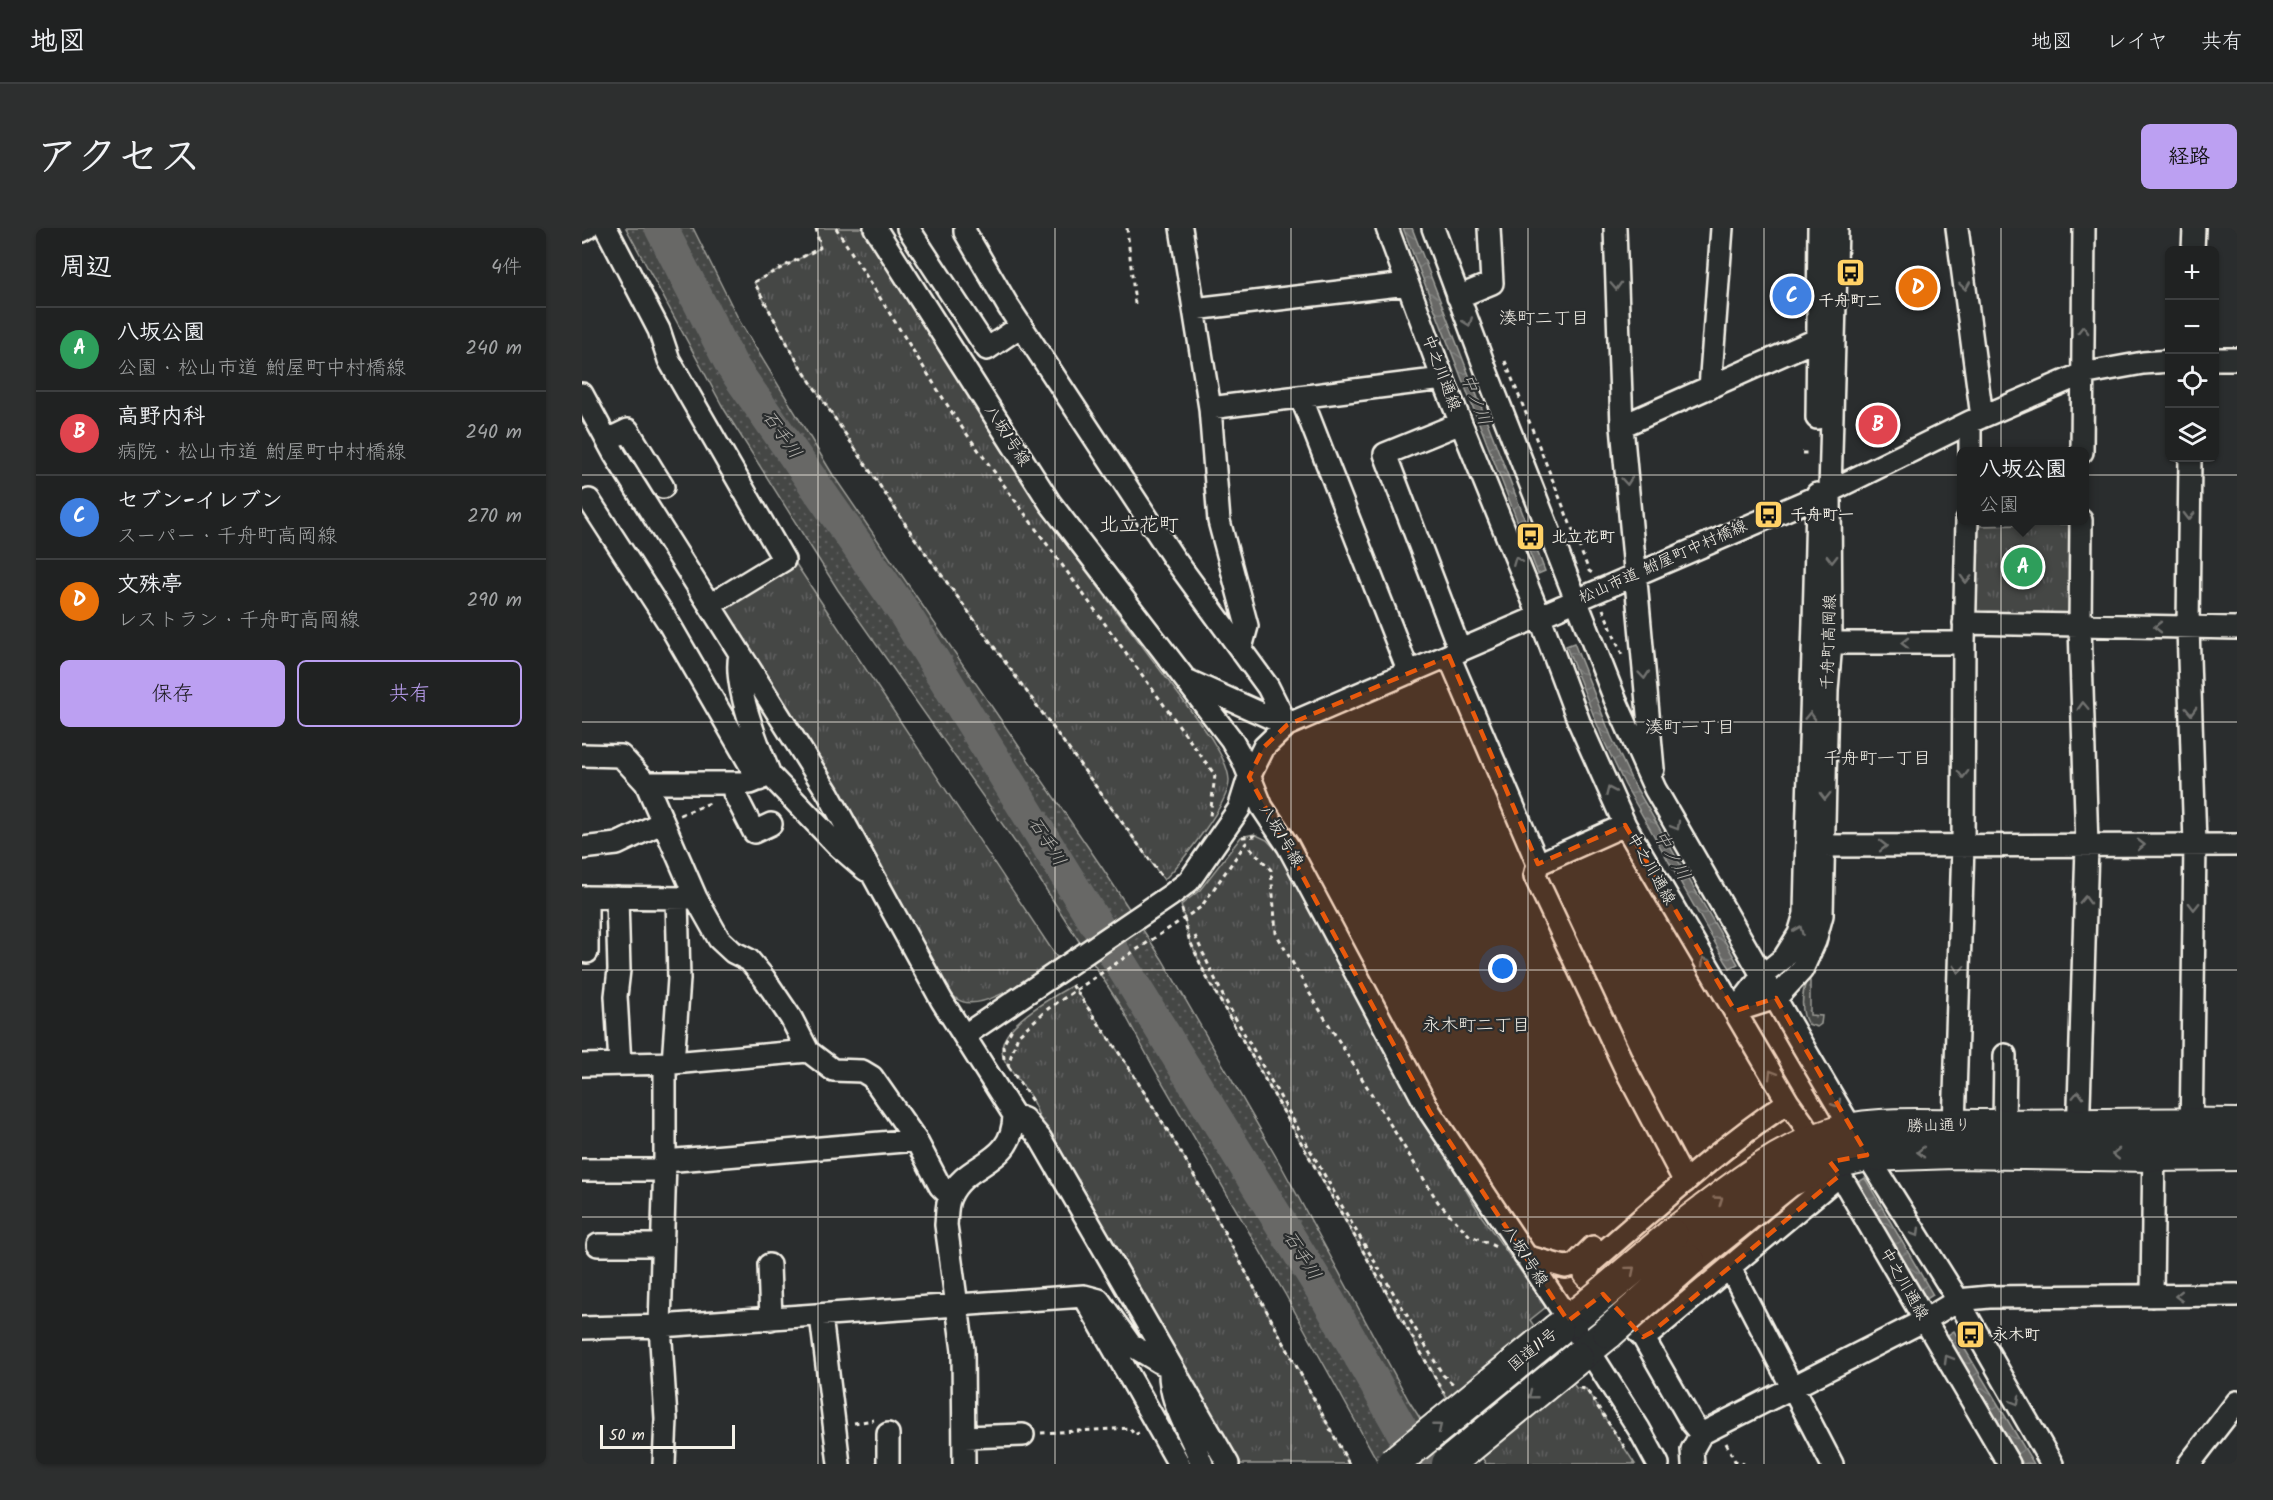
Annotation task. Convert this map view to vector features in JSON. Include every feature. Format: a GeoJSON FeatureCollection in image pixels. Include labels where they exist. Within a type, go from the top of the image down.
{"type":"FeatureCollection","features":[{"type":"Feature","properties":{"kind":"highway","name":"勝山通り"},"geometry":{"type":"LineString","coordinates":[[1829,1160],[1834,1134],[1860,1142],[1931,1152],[2078,1140],[2191,1139],[2237,1125]]}},
{"type":"Feature","properties":{"kind":"highway","name":"勝山通り"},"geometry":{"type":"LineString","coordinates":[[1860,1142],[1881,1127],[1954,1126],[2004,1126],[2078,1140]]}},
{"type":"Feature","properties":{"kind":"highway","name":"勝山通り"},"geometry":{"type":"LineString","coordinates":[[2191,1139],[2237,1154]]}},
{"type":"Feature","properties":{"kind":"highway","name":"勝山通り"},"geometry":{"type":"LineString","coordinates":[[1672,1235],[1768,1165],[1829,1160]]}},
{"type":"Feature","properties":{"kind":"highway","name":"勝山通り"},"geometry":{"type":"LineString","coordinates":[[1689,1261],[1788,1181],[1829,1160]]}},
{"type":"Feature","properties":{"kind":"highway","name":"国道11号"},"geometry":{"type":"LineString","coordinates":[[1393,1464],[1672,1235]]}},
{"type":"Feature","properties":{"kind":"highway","name":"国道11号"},"geometry":{"type":"LineString","coordinates":[[1448,1464],[1591,1346],[1689,1261]]}},
{"type":"Feature","properties":{"kind":"street"},"geometry":{"type":"LineString","coordinates":[[582,231],[587,228]]}},
{"type":"Feature","properties":{"kind":"street"},"geometry":{"type":"LineString","coordinates":[[606,228],[659,330],[669,360],[784,560],[710,605]]}},
{"type":"Feature","properties":{"kind":"street","name":"八坂1号線"},"geometry":{"type":"LineString","coordinates":[[875,228],[1050,503],[1231,740],[1243,760],[1262,807],[1288,846],[1430,1112],[1525,1256],[1591,1346],[1658,1464]]}},
{"type":"Feature","properties":{"kind":"street"},"geometry":{"type":"LineString","coordinates":[[908,228],[987,349],[1021,326]]}},
{"type":"Feature","properties":{"kind":"street"},"geometry":{"type":"LineString","coordinates":[[965,228],[965,232],[1021,326],[1173,557],[1268,687],[1287,725]]}},
{"type":"Feature","properties":{"kind":"street"},"geometry":{"type":"LineString","coordinates":[[1181,228],[1210,408],[1219,521],[1247,626],[1241,648]]}},
{"type":"Feature","properties":{"kind":"street","name":"中之川通線"},"geometry":{"type":"LineString","coordinates":[[1387,228],[1443,379],[1539,615],[1579,722],[1625,825],[1788,1102],[1829,1160],[2009,1464]]}},
{"type":"Feature","properties":{"kind":"street"},"geometry":{"type":"LineString","coordinates":[[1433,228],[1615,699],[1655,789],[1801,1043],[1958,1300],[2052,1464]]}},
{"type":"Feature","properties":{"kind":"street"},"geometry":{"type":"LineString","coordinates":[[1458,297],[1492,283],[1489,228]]}},
{"type":"Feature","properties":{"kind":"street"},"geometry":{"type":"LineString","coordinates":[[1615,228],[1622,426],[1655,789]]}},
{"type":"Feature","properties":{"kind":"street"},"geometry":{"type":"LineString","coordinates":[[1710,388],[1722,228]]}},
{"type":"Feature","properties":{"kind":"street","name":"千舟町高岡線"},"geometry":{"type":"LineString","coordinates":[[1735,1011],[1763,975],[1784,958],[1799,934],[1805,914],[1815,846],[1827,690],[1823,643],[1825,336],[1819,228]]}},
{"type":"Feature","properties":{"kind":"street","name":"千舟町高岡線"},"geometry":{"type":"LineString","coordinates":[[1825,336],[1837,228]]}},
{"type":"Feature","properties":{"kind":"street"},"geometry":{"type":"LineString","coordinates":[[1957,228],[1976,419],[1971,447]]}},
{"type":"Feature","properties":{"kind":"street"},"geometry":{"type":"LineString","coordinates":[[2082,447],[2084,228]]}},
{"type":"Feature","properties":{"kind":"street"},"geometry":{"type":"LineString","coordinates":[[2193,246],[2194,228]]}},
{"type":"Feature","properties":{"kind":"street"},"geometry":{"type":"LineString","coordinates":[[1194,309],[1407,284]]}},
{"type":"Feature","properties":{"kind":"street"},"geometry":{"type":"LineString","coordinates":[[1622,426],[1825,336]]}},
{"type":"Feature","properties":{"kind":"street"},"geometry":{"type":"LineString","coordinates":[[2219,359],[2237,359]]}},
{"type":"Feature","properties":{"kind":"street","name":"松山市道 鮒屋町中村橋線"},"geometry":{"type":"LineString","coordinates":[[964,1035],[1066,978],[1176,900],[1239,809],[1249,777],[1264,747],[1287,725],[1823,493],[1976,419],[2082,374],[2165,361]]}},
{"type":"Feature","properties":{"kind":"street"},"geometry":{"type":"LineString","coordinates":[[1210,408],[1443,379]]}},
{"type":"Feature","properties":{"kind":"street"},"geometry":{"type":"LineString","coordinates":[[582,394],[607,440],[828,793],[942,1001],[1014,1115],[1014,1130],[996,1157],[963,1179],[950,1196],[946,1225],[963,1350],[964,1464]]}},
{"type":"Feature","properties":{"kind":"street"},"geometry":{"type":"LineString","coordinates":[[1301,397],[1409,673]]}},
{"type":"Feature","properties":{"kind":"street"},"geometry":{"type":"LineString","coordinates":[[1461,423],[1385,454],[1454,653],[1538,864],[1535,876],[1627,1072],[1685,1182]]}},
{"type":"Feature","properties":{"kind":"street"},"geometry":{"type":"LineString","coordinates":[[607,440],[628,430],[663,487]]}},
{"type":"Feature","properties":{"kind":"street"},"geometry":{"type":"LineString","coordinates":[[2190,462],[2188,627],[2195,844],[2191,1139]]}},
{"type":"Feature","properties":{"kind":"street"},"geometry":{"type":"LineString","coordinates":[[590,500],[764,778],[876,878]]}},
{"type":"Feature","properties":{"kind":"street"},"geometry":{"type":"LineString","coordinates":[[1954,1126],[1963,845],[1967,525]]}},
{"type":"Feature","properties":{"kind":"street"},"geometry":{"type":"LineString","coordinates":[[2078,1140],[2087,846],[2080,626],[2081,525]]}},
{"type":"Feature","properties":{"kind":"street"},"geometry":{"type":"LineString","coordinates":[[1823,643],[2080,626],[2237,627]]}},
{"type":"Feature","properties":{"kind":"street"},"geometry":{"type":"LineString","coordinates":[[740,654],[737,666],[764,778]]}},
{"type":"Feature","properties":{"kind":"street"},"geometry":{"type":"LineString","coordinates":[[1186,679],[1287,725]]}},
{"type":"Feature","properties":{"kind":"street"},"geometry":{"type":"LineString","coordinates":[[582,754],[621,756],[646,783],[663,822],[687,898],[719,939],[733,952],[749,960],[764,978],[791,1018],[808,1051],[833,1070],[862,1071],[872,1077],[916,1140],[940,1186],[950,1196]]}},
{"type":"Feature","properties":{"kind":"street"},"geometry":{"type":"LineString","coordinates":[[646,783],[734,788],[764,778]]}},
{"type":"Feature","properties":{"kind":"street"},"geometry":{"type":"LineString","coordinates":[[734,788],[754,832],[771,824]]}},
{"type":"Feature","properties":{"kind":"street"},"geometry":{"type":"LineString","coordinates":[[582,848],[617,844],[663,822]]}},
{"type":"Feature","properties":{"kind":"street"},"geometry":{"type":"LineString","coordinates":[[1538,864],[1625,825]]}},
{"type":"Feature","properties":{"kind":"street"},"geometry":{"type":"LineString","coordinates":[[1815,846],[2237,845]]}},
{"type":"Feature","properties":{"kind":"street","name":"千舟町高岡線"},"geometry":{"type":"LineString","coordinates":[[1735,1011],[1776,998],[1802,970],[1815,941],[1822,915],[1815,846]]}},
{"type":"Feature","properties":{"kind":"street"},"geometry":{"type":"LineString","coordinates":[[587,952],[584,897],[687,898]]}},
{"type":"Feature","properties":{"kind":"street"},"geometry":{"type":"LineString","coordinates":[[616,897],[619,970],[616,996],[620,1064]]}},
{"type":"Feature","properties":{"kind":"street"},"geometry":{"type":"LineString","coordinates":[[664,1464],[666,1419],[660,1326],[664,1166],[669,1063],[687,898]]}},
{"type":"Feature","properties":{"kind":"street"},"geometry":{"type":"LineString","coordinates":[[582,1065],[669,1063],[808,1051]]}},
{"type":"Feature","properties":{"kind":"street"},"geometry":{"type":"LineString","coordinates":[[2004,1126],[2006,1055]]}},
{"type":"Feature","properties":{"kind":"street"},"geometry":{"type":"LineString","coordinates":[[1709,1430],[1692,1423],[1642,1337],[1585,1275],[1592,1263],[1685,1182],[1764,1118],[1788,1102]]}},
{"type":"Feature","properties":{"kind":"street"},"geometry":{"type":"LineString","coordinates":[[1014,1115],[1024,1119],[1040,1138],[1228,1464]]}},
{"type":"Feature","properties":{"kind":"street"},"geometry":{"type":"LineString","coordinates":[[582,1170],[664,1166],[916,1140]]}},
{"type":"Feature","properties":{"kind":"street"},"geometry":{"type":"LineString","coordinates":[[2152,1296],[2154,1140]]}},
{"type":"Feature","properties":{"kind":"street"},"geometry":{"type":"LineString","coordinates":[[1642,1337],[1652,1332],[1730,1268],[1829,1160]]}},
{"type":"Feature","properties":{"kind":"street"},"geometry":{"type":"LineString","coordinates":[[1525,1256],[1565,1267],[1575,1265],[1601,1241],[1619,1239]]}},
{"type":"Feature","properties":{"kind":"street"},"geometry":{"type":"LineString","coordinates":[[598,1245],[662,1245]]}},
{"type":"Feature","properties":{"kind":"street"},"geometry":{"type":"LineString","coordinates":[[769,1265],[771,1319]]}},
{"type":"Feature","properties":{"kind":"street"},"geometry":{"type":"LineString","coordinates":[[1730,1268],[1832,1464]]}},
{"type":"Feature","properties":{"kind":"street"},"geometry":{"type":"LineString","coordinates":[[1693,1464],[1692,1450],[1709,1430],[1925,1320],[1958,1300],[1989,1297],[2237,1295]]}},
{"type":"Feature","properties":{"kind":"street"},"geometry":{"type":"LineString","coordinates":[[582,1328],[660,1326],[821,1316],[1084,1296],[1099,1300],[1131,1345],[1170,1367]]}},
{"type":"Feature","properties":{"kind":"street"},"geometry":{"type":"LineString","coordinates":[[1084,1296],[1179,1464]]}},
{"type":"Feature","properties":{"kind":"street"},"geometry":{"type":"LineString","coordinates":[[821,1316],[839,1464]]}},
{"type":"Feature","properties":{"kind":"street"},"geometry":{"type":"LineString","coordinates":[[1170,1367],[1169,1382],[1173,1398],[1202,1464]]}},
{"type":"Feature","properties":{"kind":"street"},"geometry":{"type":"LineString","coordinates":[[2189,1464],[2237,1402]]}},
{"type":"Feature","properties":{"kind":"street"},"geometry":{"type":"LineString","coordinates":[[888,1434],[888,1464]]}},
{"type":"Feature","properties":{"kind":"street"},"geometry":{"type":"LineString","coordinates":[[965,1437],[1023,1435]]}},
{"type":"Feature","properties":{"kind":"path"},"geometry":{"type":"LineString","coordinates":[[816,228],[820,248],[754,282],[798,363],[916,540],[1073,756],[1164,880],[1170,874]]}},
{"type":"Feature","properties":{"kind":"path"},"geometry":{"type":"LineString","coordinates":[[836,228],[958,422],[1215,774],[1209,823],[1215,814]]}},
{"type":"Feature","properties":{"kind":"path"},"geometry":{"type":"LineString","coordinates":[[1127,228],[1136,304]]}},
{"type":"Feature","properties":{"kind":"path"},"geometry":{"type":"LineString","coordinates":[[1502,353],[1589,571],[1596,574]]}},
{"type":"Feature","properties":{"kind":"path"},"geometry":{"type":"LineString","coordinates":[[1602,604],[1626,664]]}},
{"type":"Feature","properties":{"kind":"path"},"geometry":{"type":"LineString","coordinates":[[663,822],[734,788]]}},
{"type":"Feature","properties":{"kind":"path"},"geometry":{"type":"LineString","coordinates":[[1237,842],[1241,837],[1254,834],[1260,837]]}},
{"type":"Feature","properties":{"kind":"path"},"geometry":{"type":"LineString","coordinates":[[1021,1094],[1008,1065],[1018,1035],[1049,1008],[1076,989],[1202,907],[1246,843],[1271,870],[1276,933],[1310,994],[1438,1202],[1469,1235],[1497,1247]]}},
{"type":"Feature","properties":{"kind":"path"},"geometry":{"type":"LineString","coordinates":[[1176,900],[1206,976],[1446,1397]]}},
{"type":"Feature","properties":{"kind":"path"},"geometry":{"type":"LineString","coordinates":[[1195,936],[1224,998],[1355,1228],[1443,1376],[1456,1389]]}},
{"type":"Feature","properties":{"kind":"path"},"geometry":{"type":"LineString","coordinates":[[1066,978],[1076,989],[1128,1066],[1185,1159],[1349,1464]]}},
{"type":"Feature","properties":{"kind":"path"},"geometry":{"type":"LineString","coordinates":[[1598,1397],[1630,1456]]}},
{"type":"Feature","properties":{"kind":"path"},"geometry":{"type":"LineString","coordinates":[[834,1426],[889,1418],[888,1434]]}},
{"type":"Feature","properties":{"kind":"path"},"geometry":{"type":"LineString","coordinates":[[1023,1435],[1130,1428],[1134,1435],[1156,1424]]}},
{"type":"Feature","properties":{"kind":"path"},"geometry":{"type":"LineString","coordinates":[[1709,1430],[1735,1461],[1744,1464]]}},
{"type":"Feature","properties":{"kind":"highlighted area"},"geometry":{"type":"Polygon","coordinates":[[[1449,656],[1538,864],[1625,825],[1735,1011],[1776,998],[1867,1155],[1830,1162],[1840,1175],[1652,1332],[1643,1337],[1603,1294],[1568,1321],[1430,1112],[1249,777],[1264,747],[1287,725],[1449,656]]]}},
{"type":"Feature","properties":{"kind":"green space"},"geometry":{"type":"Polygon","coordinates":[[[626,228],[693,228],[740,322],[833,475],[1101,866],[1162,959],[1283,1169],[1409,1401],[1449,1464],[1379,1464],[1121,1007],[1024,855],[838,590],[724,409],[626,228]]]}},
{"type":"Feature","properties":{"kind":"green space"},"geometry":{"type":"Polygon","coordinates":[[[816,228],[861,228],[919,308],[1058,533],[1220,753],[1229,780],[1222,803],[1192,847],[1164,880],[916,540],[798,363],[754,282],[820,248],[816,228]]]}},
{"type":"Feature","properties":{"kind":"green space"},"geometry":{"type":"Polygon","coordinates":[[[2071,525],[2071,611],[2066,616],[1979,614],[1973,608],[1976,526],[2071,525]]]}},
{"type":"Feature","properties":{"kind":"green space"},"geometry":{"type":"Polygon","coordinates":[[[796,564],[1058,959],[1009,990],[980,1002],[967,1003],[957,999],[944,986],[718,607],[796,564]]]}},
{"type":"Feature","properties":{"kind":"green space"},"geometry":{"type":"Polygon","coordinates":[[[1254,834],[1267,840],[1278,852],[1449,1162],[1482,1217],[1546,1307],[1530,1320],[1576,1388],[1586,1389],[1635,1464],[1486,1464],[1206,976],[1189,939],[1181,905],[1200,890],[1241,837],[1254,834]]]}},
{"type":"Feature","properties":{"kind":"green space"},"geometry":{"type":"Polygon","coordinates":[[[1806,981],[1810,981],[1810,1015],[1822,1016],[1821,1024],[1817,1027],[1808,1024],[1805,1020],[1803,997],[1806,981]]]}},
{"type":"Feature","properties":{"kind":"green space"},"geometry":{"type":"Polygon","coordinates":[[[1073,985],[1128,1066],[1185,1159],[1349,1464],[1241,1464],[1172,1355],[1123,1257],[1040,1119],[1028,1093],[1004,1059],[1002,1048],[1006,1036],[1014,1026],[1026,1015],[1073,985]]]}},
{"type":"Feature","properties":{"kind":"water","name":"中ノ川"},"geometry":{"type":"Polygon","coordinates":[[[1403,228],[1412,228],[1545,571],[1538,574],[1403,228]]]}},
{"type":"Feature","properties":{"kind":"water","name":"中ノ川"},"geometry":{"type":"Polygon","coordinates":[[[1574,643],[1611,736],[1632,781],[1738,964],[1730,968],[1625,785],[1603,739],[1566,646],[1574,643]]]}},
{"type":"Feature","properties":{"kind":"water"},"geometry":{"type":"Polygon","coordinates":[[[1865,1178],[1933,1295],[1925,1300],[1857,1183],[1865,1178]]]}},
{"type":"Feature","properties":{"kind":"water"},"geometry":{"type":"Polygon","coordinates":[[[1954,1331],[2034,1464],[2023,1464],[1946,1336],[1954,1331]]]}},
{"type":"Feature","properties":{"kind":"waterway","name":"石手川"},"geometry":{"type":"LineString","coordinates":[[661,228],[732,366],[903,611],[1328,1300],[1421,1464]]}},
{"type":"Feature","properties":{"kind":"place","name":"千舟町二"},"geometry":{"type":"Point","coordinates":[1850,273]}},
{"type":"Feature","properties":{"kind":"place","name":"文殊亭"},"geometry":{"type":"Point","coordinates":[1918,288]}},
{"type":"Feature","properties":{"kind":"place","name":"セブン-イレブン"},"geometry":{"type":"Point","coordinates":[1792,296]}},
{"type":"Feature","properties":{"kind":"place","name":"高野内科"},"geometry":{"type":"Point","coordinates":[1878,425]}},
{"type":"Feature","properties":{"kind":"place","name":"千舟町一"},"geometry":{"type":"Point","coordinates":[1769,515]}},
{"type":"Feature","properties":{"kind":"place","name":"北立花町"},"geometry":{"type":"Point","coordinates":[1530,537]}},
{"type":"Feature","properties":{"kind":"place","name":"八坂公園"},"geometry":{"type":"Point","coordinates":[2023,567]}},
{"type":"Feature","properties":{"kind":"place","name":"永木町"},"geometry":{"type":"Point","coordinates":[1971,1335]}},
{"type":"Feature","properties":{"kind":"district","name":"湊町二丁目"},"geometry":{"type":"Point","coordinates":[1544,319]}},
{"type":"Feature","properties":{"kind":"district","name":"北立花町"},"geometry":{"type":"Point","coordinates":[1139,526]}},
{"type":"Feature","properties":{"kind":"district","name":"湊町一丁目"},"geometry":{"type":"Point","coordinates":[1690,728]}},
{"type":"Feature","properties":{"kind":"district","name":"千舟町一丁目"},"geometry":{"type":"Point","coordinates":[1877,759]}},
{"type":"Feature","properties":{"kind":"district","name":"永木町二丁目"},"geometry":{"type":"Point","coordinates":[1476,1026]}}]}
